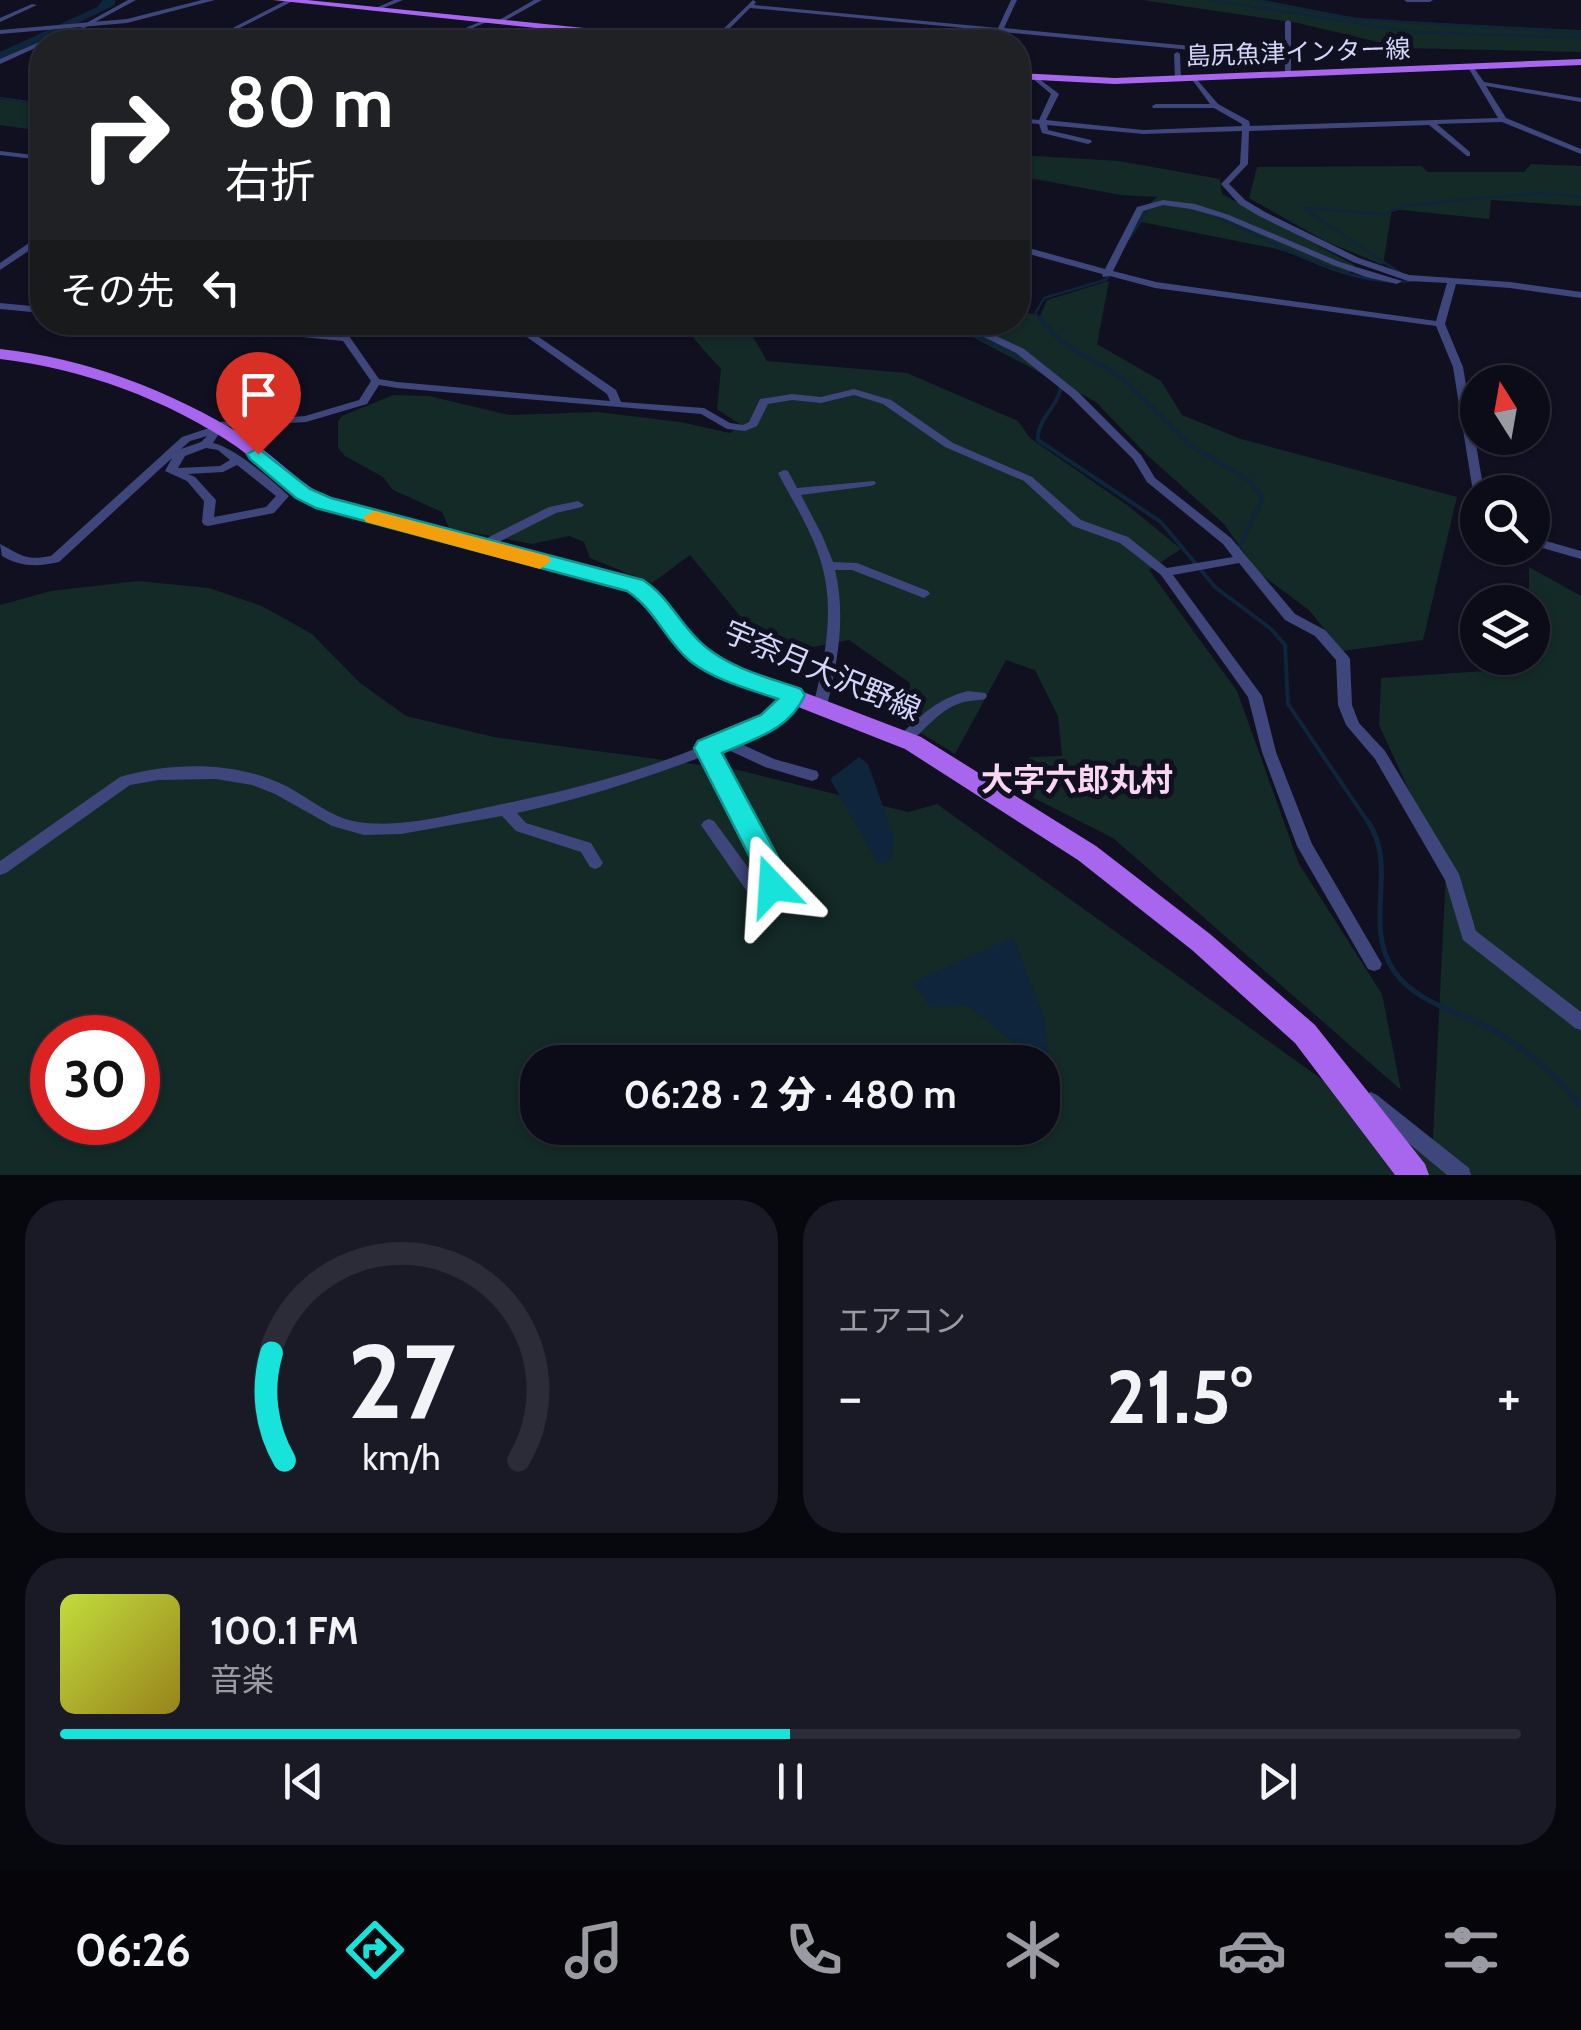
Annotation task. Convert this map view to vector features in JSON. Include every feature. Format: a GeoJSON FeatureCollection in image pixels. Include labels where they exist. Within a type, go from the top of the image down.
{"type":"FeatureCollection","features":[{"type":"Feature","properties":{"kind":"main road"},"geometry":{"type":"LineString","coordinates":[[278,0],[571,30]]}},
{"type":"Feature","properties":{"kind":"main road","name":"島尻魚津インター線"},"geometry":{"type":"LineString","coordinates":[[1030,77],[1093,81],[1178,79],[1581,62]]}},
{"type":"Feature","properties":{"kind":"main road","name":"宇奈月大沢野線"},"geometry":{"type":"LineString","coordinates":[[0,354],[41,360],[108,380],[210,433],[248,447],[303,494],[323,503],[635,585],[656,600],[676,632],[699,655],[722,669],[906,739],[1044,824],[1110,870],[1255,988],[1305,1034],[1337,1071],[1414,1175]]}},
{"type":"Feature","properties":{"kind":"street"},"geometry":{"type":"LineString","coordinates":[[82,27],[133,0]]}},
{"type":"Feature","properties":{"kind":"street"},"geometry":{"type":"LineString","coordinates":[[47,30],[147,17],[211,0]]}},
{"type":"Feature","properties":{"kind":"street"},"geometry":{"type":"LineString","coordinates":[[374,10],[400,0]]}},
{"type":"Feature","properties":{"kind":"street"},"geometry":{"type":"LineString","coordinates":[[468,30],[539,0]]}},
{"type":"Feature","properties":{"kind":"street"},"geometry":{"type":"LineString","coordinates":[[725,30],[752,3],[1000,30],[1014,0]]}},
{"type":"Feature","properties":{"kind":"street"},"geometry":{"type":"LineString","coordinates":[[1408,0],[1430,0]]}},
{"type":"Feature","properties":{"kind":"street"},"geometry":{"type":"LineString","coordinates":[[232,30],[290,1]]}},
{"type":"Feature","properties":{"kind":"street"},"geometry":{"type":"LineString","coordinates":[[0,20],[34,5]]}},
{"type":"Feature","properties":{"kind":"street"},"geometry":{"type":"LineString","coordinates":[[1288,22],[1288,75]]}},
{"type":"Feature","properties":{"kind":"street"},"geometry":{"type":"LineString","coordinates":[[0,32],[30,36]]}},
{"type":"Feature","properties":{"kind":"street"},"geometry":{"type":"LineString","coordinates":[[1030,33],[1288,57]]}},
{"type":"Feature","properties":{"kind":"street"},"geometry":{"type":"LineString","coordinates":[[0,62],[30,47]]}},
{"type":"Feature","properties":{"kind":"street"},"geometry":{"type":"LineString","coordinates":[[1177,54],[1178,79]]}},
{"type":"Feature","properties":{"kind":"street"},"geometry":{"type":"LineString","coordinates":[[1472,68],[1503,120]]}},
{"type":"Feature","properties":{"kind":"street"},"geometry":{"type":"LineString","coordinates":[[1034,77],[1054,94],[1042,122],[1044,132],[1088,142]]}},
{"type":"Feature","properties":{"kind":"street"},"geometry":{"type":"LineString","coordinates":[[1194,78],[1215,106]]}},
{"type":"Feature","properties":{"kind":"street"},"geometry":{"type":"LineString","coordinates":[[1485,84],[1581,100]]}},
{"type":"Feature","properties":{"kind":"street"},"geometry":{"type":"LineString","coordinates":[[1156,106],[1215,106],[1235,115],[1246,123],[1244,164],[1225,184],[1242,202],[1356,260],[1408,278]]}},
{"type":"Feature","properties":{"kind":"street"},"geometry":{"type":"LineString","coordinates":[[1030,121],[1143,132],[1503,120],[1581,152]]}},
{"type":"Feature","properties":{"kind":"street"},"geometry":{"type":"LineString","coordinates":[[1430,122],[1466,154]]}},
{"type":"Feature","properties":{"kind":"street"},"geometry":{"type":"LineString","coordinates":[[0,153],[30,157]]}},
{"type":"Feature","properties":{"kind":"street"},"geometry":{"type":"LineString","coordinates":[[1106,274],[1140,209],[1170,201],[1242,224],[1334,264],[1379,278],[1510,285],[1581,295]]}},
{"type":"Feature","properties":{"kind":"street"},"geometry":{"type":"LineString","coordinates":[[0,267],[30,246]]}},
{"type":"Feature","properties":{"kind":"street"},"geometry":{"type":"LineString","coordinates":[[1030,252],[1155,285],[1440,324]]}},
{"type":"Feature","properties":{"kind":"street"},"geometry":{"type":"LineString","coordinates":[[1452,283],[1440,324],[1458,367],[1477,475]]}},
{"type":"Feature","properties":{"kind":"street"},"geometry":{"type":"LineString","coordinates":[[0,306],[30,309]]}},
{"type":"Feature","properties":{"kind":"street"},"geometry":{"type":"LineString","coordinates":[[319,335],[346,338],[376,382]]}},
{"type":"Feature","properties":{"kind":"street"},"geometry":{"type":"LineString","coordinates":[[529,335],[612,392],[617,405]]}},
{"type":"Feature","properties":{"kind":"street"},"geometry":{"type":"LineString","coordinates":[[988,335],[1036,362],[1137,457],[1150,480],[1227,541],[1290,617],[1320,633],[1343,660],[1345,706],[1353,725],[1380,755],[1453,879],[1469,935],[1581,1022]]}},
{"type":"Feature","properties":{"kind":"street"},"geometry":{"type":"LineString","coordinates":[[376,382],[670,412],[704,411],[727,426],[745,428],[753,424],[764,401],[821,400],[854,392],[902,412],[949,445],[1028,479],[1077,523],[1124,540],[1165,572],[1255,696],[1269,752],[1305,846],[1374,964]]}},
{"type":"Feature","properties":{"kind":"street"},"geometry":{"type":"LineString","coordinates":[[0,548],[11,559],[55,560],[186,438],[306,420],[362,402],[376,382]]}},
{"type":"Feature","properties":{"kind":"street"},"geometry":{"type":"LineString","coordinates":[[171,471],[191,479],[210,500],[208,522],[270,510],[283,496],[222,448],[210,433]]}},
{"type":"Feature","properties":{"kind":"street"},"geometry":{"type":"LineString","coordinates":[[171,471],[180,453],[210,433]]}},
{"type":"Feature","properties":{"kind":"street"},"geometry":{"type":"LineString","coordinates":[[171,471],[223,469],[238,460]]}},
{"type":"Feature","properties":{"kind":"street"},"geometry":{"type":"LineString","coordinates":[[784,473],[828,566],[834,602],[833,653],[820,706]]}},
{"type":"Feature","properties":{"kind":"street"},"geometry":{"type":"LineString","coordinates":[[792,492],[870,483]]}},
{"type":"Feature","properties":{"kind":"street"},"geometry":{"type":"LineString","coordinates":[[483,545],[553,510],[578,505]]}},
{"type":"Feature","properties":{"kind":"street"},"geometry":{"type":"LineString","coordinates":[[1550,546],[1581,555]]}},
{"type":"Feature","properties":{"kind":"street"},"geometry":{"type":"LineString","coordinates":[[1165,572],[1242,560]]}},
{"type":"Feature","properties":{"kind":"street"},"geometry":{"type":"LineString","coordinates":[[828,566],[853,566],[924,594]]}},
{"type":"Feature","properties":{"kind":"street"},"geometry":{"type":"LineString","coordinates":[[0,869],[125,781],[146,774],[211,774],[268,784],[326,818],[360,829],[439,826],[507,812],[646,771],[770,722],[787,707],[792,695]]}},
{"type":"Feature","properties":{"kind":"street"},"geometry":{"type":"LineString","coordinates":[[906,739],[948,700],[960,695],[980,696]]}},
{"type":"Feature","properties":{"kind":"street"},"geometry":{"type":"LineString","coordinates":[[714,744],[812,776]]}},
{"type":"Feature","properties":{"kind":"street"},"geometry":{"type":"LineString","coordinates":[[708,825],[754,888],[772,886],[773,874],[714,744]]}},
{"type":"Feature","properties":{"kind":"street"},"geometry":{"type":"LineString","coordinates":[[507,812],[522,827],[586,847],[595,862]]}},
{"type":"Feature","properties":{"kind":"street"},"geometry":{"type":"LineString","coordinates":[[1337,1071],[1462,1175]]}},
{"type":"Feature","properties":{"kind":"green space"},"geometry":{"type":"Polygon","coordinates":[[[1142,0],[1264,0],[1360,19],[1581,30],[1581,52],[1403,48],[1298,23],[1142,0]]]}},
{"type":"Feature","properties":{"kind":"green space"},"geometry":{"type":"Polygon","coordinates":[[[0,99],[30,103],[30,129],[0,125],[0,99]]]}},
{"type":"Feature","properties":{"kind":"green space"},"geometry":{"type":"Polygon","coordinates":[[[1030,156],[1119,161],[1220,179],[1222,194],[1354,265],[1349,273],[1277,249],[1132,220],[1157,197],[1121,195],[1030,178],[1030,156]]]}},
{"type":"Feature","properties":{"kind":"green space"},"geometry":{"type":"Polygon","coordinates":[[[1531,164],[1581,166],[1581,206],[1491,200],[1489,219],[1392,209],[1383,265],[1325,241],[1249,198],[1257,167],[1421,166],[1428,172],[1524,172],[1531,164]]]}},
{"type":"Feature","properties":{"kind":"green space"},"geometry":{"type":"Polygon","coordinates":[[[1109,281],[1097,344],[1161,381],[1182,415],[1241,439],[1457,497],[1423,640],[1342,651],[1309,610],[1258,572],[1224,524],[1146,454],[1096,402],[969,335],[1030,335],[1030,313],[1040,316],[1047,300],[1109,281]]]}},
{"type":"Feature","properties":{"kind":"green space"},"geometry":{"type":"Polygon","coordinates":[[[693,335],[752,335],[767,361],[907,373],[1018,421],[1030,438],[1127,505],[1181,549],[1149,570],[1237,691],[1299,864],[1382,994],[1401,1090],[1113,838],[1018,790],[1030,757],[1062,756],[1058,716],[1035,670],[1006,660],[955,754],[906,724],[910,683],[849,640],[803,649],[740,616],[690,555],[652,583],[590,558],[584,542],[569,536],[532,544],[449,528],[442,512],[393,490],[383,477],[338,448],[338,421],[342,416],[393,395],[429,396],[509,415],[598,412],[680,422],[730,433],[741,425],[717,409],[721,369],[693,335]]]}},
{"type":"Feature","properties":{"kind":"green space"},"geometry":{"type":"Polygon","coordinates":[[[1529,567],[1581,596],[1581,1175],[0,1175],[0,605],[51,591],[138,581],[209,588],[262,606],[312,634],[359,682],[406,716],[494,737],[738,770],[908,812],[937,804],[1432,1158],[1446,871],[1379,725],[1381,678],[1460,673],[1550,675],[1550,585],[1529,585],[1529,567]]]}},
{"type":"Feature","properties":{"kind":"water"},"geometry":{"type":"Polygon","coordinates":[[[859,757],[868,764],[894,837],[892,859],[879,865],[830,779],[859,757]]]}},
{"type":"Feature","properties":{"kind":"water"},"geometry":{"type":"Polygon","coordinates":[[[1013,937],[1045,1021],[1048,1045],[1017,1045],[968,1006],[931,1007],[912,983],[1013,937]]]}},
{"type":"Feature","properties":{"kind":"waterway"},"geometry":{"type":"LineString","coordinates":[[58,30],[101,10],[109,5],[109,0]]}},
{"type":"Feature","properties":{"kind":"waterway"},"geometry":{"type":"LineString","coordinates":[[1211,0],[1415,32],[1581,38]]}},
{"type":"Feature","properties":{"kind":"waterway"},"geometry":{"type":"LineString","coordinates":[[1254,0],[1356,19],[1581,33]]}},
{"type":"Feature","properties":{"kind":"waterway"},"geometry":{"type":"LineString","coordinates":[[0,57],[30,43]]}},
{"type":"Feature","properties":{"kind":"waterway"},"geometry":{"type":"LineString","coordinates":[[0,98],[30,102]]}},
{"type":"Feature","properties":{"kind":"waterway"},"geometry":{"type":"LineString","coordinates":[[1210,214],[1334,270],[1386,281],[1412,281],[1303,208],[1383,214],[1406,206],[1469,199],[1547,193],[1581,197]]}},
{"type":"Feature","properties":{"kind":"waterway"},"geometry":{"type":"LineString","coordinates":[[1129,239],[1148,209]]}},
{"type":"Feature","properties":{"kind":"waterway"},"geometry":{"type":"LineString","coordinates":[[1040,319],[1035,314],[1044,298],[1105,280],[1111,274]]}},
{"type":"Feature","properties":{"kind":"waterway"},"geometry":{"type":"LineString","coordinates":[[1040,319],[1062,342],[1122,378],[1189,444],[1251,482],[1263,498],[1238,549]]}},
{"type":"Feature","properties":{"kind":"waterway"},"geometry":{"type":"LineString","coordinates":[[973,335],[1021,356]]}},
{"type":"Feature","properties":{"kind":"waterway"},"geometry":{"type":"LineString","coordinates":[[1061,386],[1040,426],[1038,440],[1161,522],[1215,587],[1271,629],[1285,645],[1288,704],[1368,822]]}},
{"type":"Feature","properties":{"kind":"waterway"},"geometry":{"type":"LineString","coordinates":[[1368,822],[1381,858],[1381,934],[1394,971],[1426,999],[1518,1046],[1552,1074],[1581,1106]]}},
{"type":"Feature","properties":{"kind":"slow traffic"},"geometry":{"type":"LineString","coordinates":[[374,517],[540,561]]}},
{"type":"Feature","properties":{"kind":"district","name":"大字六郎丸村"},"geometry":{"type":"Point","coordinates":[1077,780]}},
{"type":"Feature","properties":{"kind":"route"},"geometry":{"type":"LineString","coordinates":[[258,454],[303,494],[323,503],[635,585],[656,600],[676,632],[699,655],[722,669],[792,695],[787,707],[770,722],[707,748],[773,874],[772,886]]}}]}
